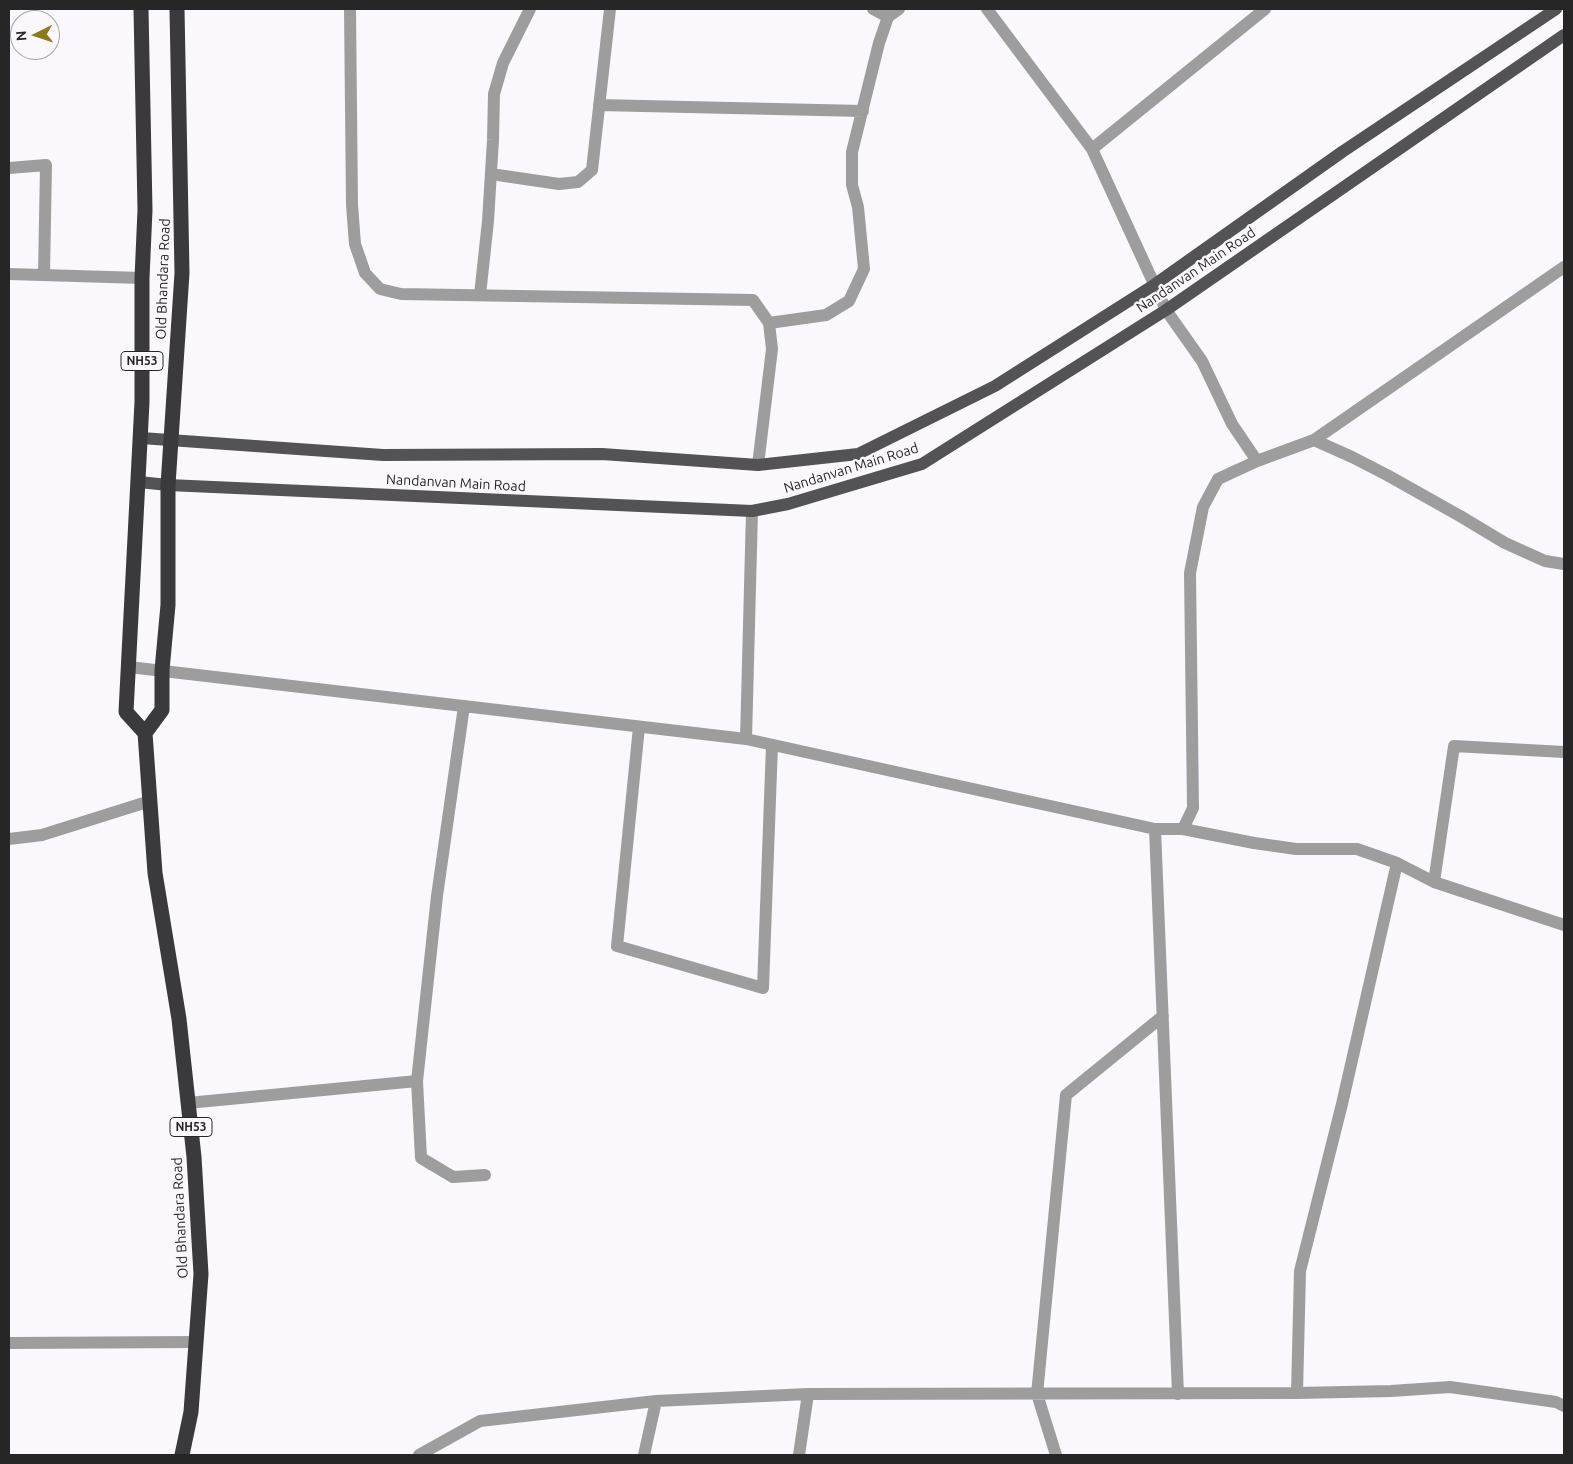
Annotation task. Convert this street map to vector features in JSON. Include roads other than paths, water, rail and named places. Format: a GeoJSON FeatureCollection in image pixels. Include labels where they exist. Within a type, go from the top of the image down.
{"type":"FeatureCollection","features":[{"type":"Feature","properties":{"kind":"highway","name":"NH53"},"geometry":{"type":"LineString","coordinates":[[141,9],[145,210],[142,278],[142,402],[126,712],[145,733],[150,801]]}},
{"type":"Feature","properties":{"kind":"highway","name":"Old Bhandara Road"},"geometry":{"type":"LineString","coordinates":[[162,670],[168,604],[168,485],[182,272],[177,9]]}},
{"type":"Feature","properties":{"kind":"highway","name":"NH53"},"geometry":{"type":"LineString","coordinates":[[145,733],[162,710],[162,670]]}},
{"type":"Feature","properties":{"kind":"highway","name":"Old Bhandara Road"},"geometry":{"type":"LineString","coordinates":[[150,801],[155,873],[179,1019],[194,1157],[201,1274],[191,1412],[182,1455]]}},
{"type":"Feature","properties":{"kind":"main road"},"geometry":{"type":"LineString","coordinates":[[141,438],[383,455],[602,454],[758,465],[858,454],[995,386],[1154,285],[1342,152],[1556,9]]}},
{"type":"Feature","properties":{"kind":"main road","name":"Nandanvan Main Road"},"geometry":{"type":"LineString","coordinates":[[139,482],[168,485],[752,511],[788,504],[922,464],[1166,310],[1564,35]]}},
{"type":"Feature","properties":{"kind":"street"},"geometry":{"type":"LineString","coordinates":[[350,9],[352,205],[355,244],[365,273],[380,289],[401,294],[753,300],[769,323],[772,349],[758,465]]}},
{"type":"Feature","properties":{"kind":"street"},"geometry":{"type":"LineString","coordinates":[[480,295],[491,174],[494,94],[503,63],[530,9]]}},
{"type":"Feature","properties":{"kind":"street"},"geometry":{"type":"LineString","coordinates":[[491,174],[559,184],[578,182],[592,170],[610,9]]}},
{"type":"Feature","properties":{"kind":"street"},"geometry":{"type":"LineString","coordinates":[[873,9],[888,17]]}},
{"type":"Feature","properties":{"kind":"street"},"geometry":{"type":"LineString","coordinates":[[769,323],[826,315],[849,301],[864,269],[858,207],[852,185],[852,152],[879,43],[888,17],[899,9]]}},
{"type":"Feature","properties":{"kind":"street"},"geometry":{"type":"LineString","coordinates":[[986,9],[1092,149],[1166,310],[1202,361],[1232,424],[1257,461]]}},
{"type":"Feature","properties":{"kind":"street"},"geometry":{"type":"LineString","coordinates":[[1092,149],[1265,9]]}},
{"type":"Feature","properties":{"kind":"street"},"geometry":{"type":"LineString","coordinates":[[599,105],[863,111]]}},
{"type":"Feature","properties":{"kind":"street"},"geometry":{"type":"LineString","coordinates":[[9,168],[46,165],[44,275]]}},
{"type":"Feature","properties":{"kind":"street"},"geometry":{"type":"LineString","coordinates":[[1183,829],[1193,808],[1190,572],[1203,507],[1218,479],[1257,461],[1314,440],[1564,267]]}},
{"type":"Feature","properties":{"kind":"street"},"geometry":{"type":"LineString","coordinates":[[9,274],[142,278]]}},
{"type":"Feature","properties":{"kind":"street"},"geometry":{"type":"LineString","coordinates":[[1314,440],[1387,475],[1505,544],[1545,561],[1564,564]]}},
{"type":"Feature","properties":{"kind":"street"},"geometry":{"type":"LineString","coordinates":[[746,739],[752,511]]}},
{"type":"Feature","properties":{"kind":"street"},"geometry":{"type":"LineString","coordinates":[[129,667],[746,739],[1156,829],[1183,829],[1296,849],[1357,849],[1397,864],[1434,882],[1564,926]]}},
{"type":"Feature","properties":{"kind":"street"},"geometry":{"type":"LineString","coordinates":[[464,706],[437,896],[417,1081],[421,1158],[453,1178],[485,1175]]}},
{"type":"Feature","properties":{"kind":"street"},"geometry":{"type":"LineString","coordinates":[[639,726],[617,946],[763,988],[772,745]]}},
{"type":"Feature","properties":{"kind":"street"},"geometry":{"type":"LineString","coordinates":[[1434,882],[1454,746],[1564,752]]}},
{"type":"Feature","properties":{"kind":"street"},"geometry":{"type":"LineString","coordinates":[[9,839],[42,835],[150,801]]}},
{"type":"Feature","properties":{"kind":"street"},"geometry":{"type":"LineString","coordinates":[[1156,829],[1178,1394]]}},
{"type":"Feature","properties":{"kind":"street"},"geometry":{"type":"LineString","coordinates":[[1297,1393],[1300,1271],[1342,1104],[1397,864]]}},
{"type":"Feature","properties":{"kind":"street"},"geometry":{"type":"LineString","coordinates":[[1056,1455],[1037,1394],[1066,1095],[1163,1016]]}},
{"type":"Feature","properties":{"kind":"street"},"geometry":{"type":"LineString","coordinates":[[188,1102],[417,1081]]}},
{"type":"Feature","properties":{"kind":"street"},"geometry":{"type":"LineString","coordinates":[[9,1342],[196,1342]]}},
{"type":"Feature","properties":{"kind":"street"},"geometry":{"type":"LineString","coordinates":[[419,1455],[480,1421],[656,1401],[808,1394],[1297,1393],[1391,1391],[1450,1387],[1556,1402],[1564,1406]]}},
{"type":"Feature","properties":{"kind":"street"},"geometry":{"type":"LineString","coordinates":[[798,1455],[808,1394]]}},
{"type":"Feature","properties":{"kind":"street"},"geometry":{"type":"LineString","coordinates":[[644,1455],[656,1401]]}}]}
